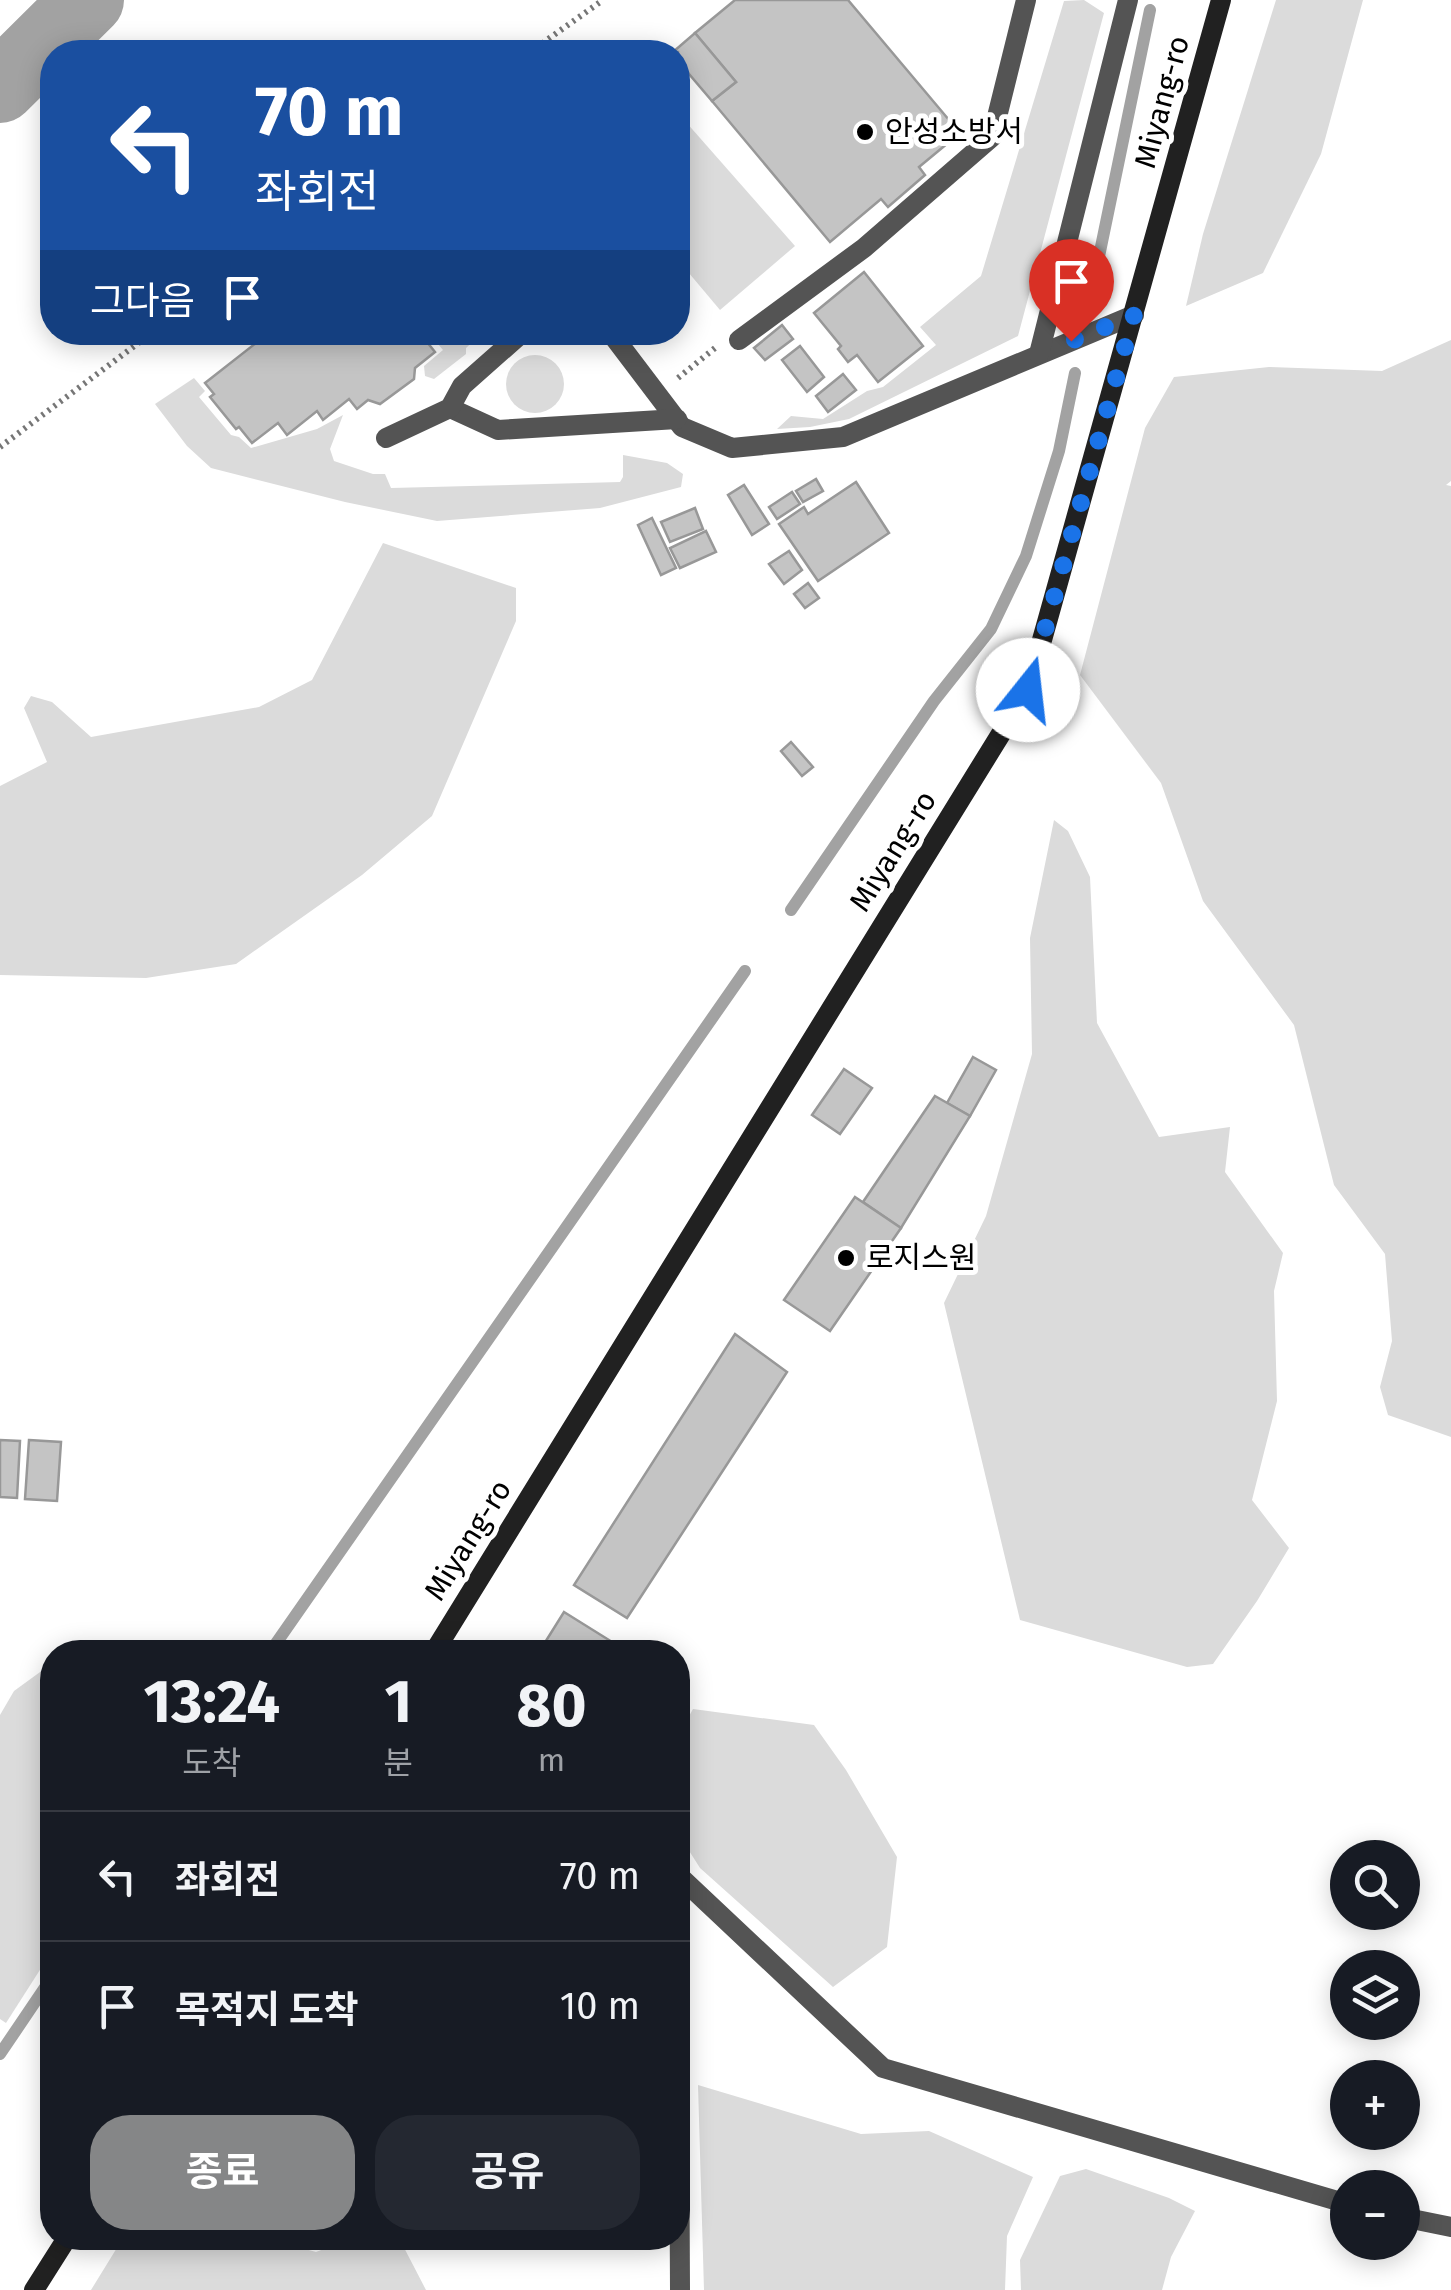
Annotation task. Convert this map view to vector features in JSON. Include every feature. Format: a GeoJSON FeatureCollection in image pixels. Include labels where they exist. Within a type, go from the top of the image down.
{"type":"FeatureCollection","features":[{"type":"Feature","properties":{"kind":"main road","name":"Miyang-ro"},"geometry":{"type":"LineString","coordinates":[[441,1640],[1028,690],[1222,0]]}},
{"type":"Feature","properties":{"kind":"main road"},"geometry":{"type":"LineString","coordinates":[[34,2290],[59,2250]]}},
{"type":"Feature","properties":{"kind":"street"},"geometry":{"type":"LineString","coordinates":[[739,340],[864,248],[992,137],[1026,0]]}},
{"type":"Feature","properties":{"kind":"street"},"geometry":{"type":"LineString","coordinates":[[1039,354],[1128,0]]}},
{"type":"Feature","properties":{"kind":"street"},"geometry":{"type":"LineString","coordinates":[[620,345],[682,427],[732,448],[843,436],[1134,315]]}},
{"type":"Feature","properties":{"kind":"street"},"geometry":{"type":"LineString","coordinates":[[386,438],[450,408],[462,386],[508,345]]}},
{"type":"Feature","properties":{"kind":"street"},"geometry":{"type":"LineString","coordinates":[[450,408],[498,430],[676,420]]}},
{"type":"Feature","properties":{"kind":"street"},"geometry":{"type":"LineString","coordinates":[[690,1889],[884,2068],[1330,2199]]}},
{"type":"Feature","properties":{"kind":"street"},"geometry":{"type":"LineString","coordinates":[[1420,2221],[1451,2227]]}},
{"type":"Feature","properties":{"kind":"street"},"geometry":{"type":"LineString","coordinates":[[680,2250],[680,2290]]}},
{"type":"Feature","properties":{"kind":"path"},"geometry":{"type":"LineString","coordinates":[[547,40],[603,0]]}},
{"type":"Feature","properties":{"kind":"path"},"geometry":{"type":"LineString","coordinates":[[658,394],[716,348],[739,340]]}},
{"type":"Feature","properties":{"kind":"path"},"geometry":{"type":"LineString","coordinates":[[0,447],[136,345]]}},
{"type":"Feature","properties":{"kind":"shaded area"},"geometry":{"type":"Polygon","coordinates":[[[1084,0],[1104,13],[1018,336],[849,419],[777,429],[791,416],[823,419],[867,391],[883,387],[936,345],[920,327],[981,276],[1064,1],[1084,0]]]}},
{"type":"Feature","properties":{"kind":"shaded area"},"geometry":{"type":"Polygon","coordinates":[[[1276,0],[1363,0],[1321,154],[1263,273],[1186,306],[1203,234],[1276,0]]]}},
{"type":"Feature","properties":{"kind":"shaded area"},"geometry":{"type":"Polygon","coordinates":[[[690,127],[795,246],[720,310],[690,274],[690,127]]]}},
{"type":"Feature","properties":{"kind":"shaded area"},"geometry":{"type":"Polygon","coordinates":[[[1451,340],[1451,481],[1446,485],[1451,486],[1451,1437],[1388,1415],[1380,1387],[1392,1341],[1385,1254],[1334,1185],[1294,1025],[1203,901],[1161,783],[1080,675],[1145,428],[1174,377],[1269,367],[1382,371],[1451,340]]]}},
{"type":"Feature","properties":{"kind":"shaded area"},"geometry":{"type":"Polygon","coordinates":[[[439,345],[469,345],[466,354],[434,379],[425,376],[424,366],[443,350],[439,345]]]}},
{"type":"Feature","properties":{"kind":"shaded area"},"geometry":{"type":"Polygon","coordinates":[[[535,355],[556,363],[564,384],[556,405],[535,413],[514,405],[506,384],[514,363],[535,355]]]}},
{"type":"Feature","properties":{"kind":"shaded area"},"geometry":{"type":"Polygon","coordinates":[[[194,378],[205,391],[199,397],[231,435],[251,448],[317,429],[343,415],[330,449],[334,461],[385,474],[391,488],[620,482],[623,455],[667,463],[683,474],[681,487],[600,508],[437,521],[345,502],[211,468],[187,446],[155,404],[194,378]]]}},
{"type":"Feature","properties":{"kind":"shaded area"},"geometry":{"type":"Polygon","coordinates":[[[383,543],[516,588],[516,621],[432,816],[362,875],[236,964],[146,978],[0,975],[0,786],[47,762],[24,708],[31,696],[52,702],[91,737],[259,707],[312,680],[383,543]]]}},
{"type":"Feature","properties":{"kind":"shaded area"},"geometry":{"type":"Polygon","coordinates":[[[1054,820],[1068,831],[1090,877],[1097,1023],[1159,1137],[1230,1127],[1225,1172],[1283,1253],[1274,1291],[1277,1401],[1252,1500],[1289,1548],[1213,1664],[1187,1667],[1020,1620],[944,1303],[986,1216],[1032,1054],[1030,938],[1054,820]]]}},
{"type":"Feature","properties":{"kind":"shaded area"},"geometry":{"type":"Polygon","coordinates":[[[40,1672],[40,1970],[6,2023],[0,2019],[0,1715],[14,1691],[40,1672]]]}},
{"type":"Feature","properties":{"kind":"shaded area"},"geometry":{"type":"Polygon","coordinates":[[[693,1709],[814,1725],[846,1770],[897,1857],[887,1947],[833,1987],[700,1868],[690,1852],[693,1709]]]}},
{"type":"Feature","properties":{"kind":"shaded area"},"geometry":{"type":"Polygon","coordinates":[[[698,2085],[861,2134],[929,2131],[1033,2177],[1007,2236],[1005,2290],[704,2290],[698,2085]]]}},
{"type":"Feature","properties":{"kind":"shaded area"},"geometry":{"type":"Polygon","coordinates":[[[1086,2169],[1195,2211],[1171,2257],[1162,2290],[1021,2290],[1020,2260],[1060,2176],[1086,2169]]]}},
{"type":"Feature","properties":{"kind":"shaded area"},"geometry":{"type":"Polygon","coordinates":[[[116,2250],[405,2250],[426,2290],[91,2290],[116,2250]]]}},
{"type":"Feature","properties":{"kind":"building"},"geometry":{"type":"Polygon","coordinates":[[[735,0],[848,0],[960,133],[919,167],[925,175],[888,207],[881,199],[830,242],[712,101],[736,82],[695,33],[735,0]]]}},
{"type":"Feature","properties":{"kind":"building"},"geometry":{"type":"Polygon","coordinates":[[[695,33],[736,82],[712,101],[690,75],[690,40],[687,40],[695,33]]]}},
{"type":"Feature","properties":{"kind":"building"},"geometry":{"type":"Polygon","coordinates":[[[864,272],[923,346],[878,382],[857,355],[848,362],[838,349],[841,346],[814,313],[864,272]]]}},
{"type":"Feature","properties":{"kind":"building"},"geometry":{"type":"Polygon","coordinates":[[[782,325],[793,339],[765,360],[754,348],[782,325]]]}},
{"type":"Feature","properties":{"kind":"building"},"geometry":{"type":"Polygon","coordinates":[[[253,345],[429,345],[435,352],[415,368],[414,379],[380,404],[368,400],[357,409],[349,399],[323,420],[317,411],[287,435],[278,423],[252,443],[210,397],[214,394],[205,383],[253,345]]]}},
{"type":"Feature","properties":{"kind":"building"},"geometry":{"type":"Polygon","coordinates":[[[800,346],[824,377],[807,392],[782,360],[800,346]]]}},
{"type":"Feature","properties":{"kind":"building"},"geometry":{"type":"Polygon","coordinates":[[[843,374],[856,390],[828,412],[816,396],[843,374]]]}},
{"type":"Feature","properties":{"kind":"building"},"geometry":{"type":"Polygon","coordinates":[[[816,479],[823,491],[803,502],[796,491],[816,479]]]}},
{"type":"Feature","properties":{"kind":"building"},"geometry":{"type":"Polygon","coordinates":[[[856,482],[889,533],[818,581],[779,524],[804,507],[808,514],[856,482]]]}},
{"type":"Feature","properties":{"kind":"building"},"geometry":{"type":"Polygon","coordinates":[[[744,485],[769,524],[752,535],[728,495],[744,485]]]}},
{"type":"Feature","properties":{"kind":"building"},"geometry":{"type":"Polygon","coordinates":[[[792,492],[800,504],[777,519],[769,507],[792,492]]]}},
{"type":"Feature","properties":{"kind":"building"},"geometry":{"type":"Polygon","coordinates":[[[695,508],[703,529],[670,542],[661,522],[695,508]]]}},
{"type":"Feature","properties":{"kind":"building"},"geometry":{"type":"Polygon","coordinates":[[[652,518],[676,568],[661,575],[638,525],[652,518]]]}},
{"type":"Feature","properties":{"kind":"building"},"geometry":{"type":"Polygon","coordinates":[[[706,531],[716,552],[680,568],[670,548],[706,531]]]}},
{"type":"Feature","properties":{"kind":"building"},"geometry":{"type":"Polygon","coordinates":[[[789,551],[802,570],[784,584],[769,564],[789,551]]]}},
{"type":"Feature","properties":{"kind":"building"},"geometry":{"type":"Polygon","coordinates":[[[808,583],[819,598],[805,608],[794,594],[808,583]]]}},
{"type":"Feature","properties":{"kind":"building"},"geometry":{"type":"Polygon","coordinates":[[[791,742],[813,767],[802,776],[781,751],[791,742]]]}},
{"type":"Feature","properties":{"kind":"building"},"geometry":{"type":"Polygon","coordinates":[[[973,1057],[996,1070],[970,1116],[947,1103],[973,1057]]]}},
{"type":"Feature","properties":{"kind":"building"},"geometry":{"type":"Polygon","coordinates":[[[844,1069],[872,1088],[840,1134],[812,1115],[844,1069]]]}},
{"type":"Feature","properties":{"kind":"building"},"geometry":{"type":"Polygon","coordinates":[[[935,1096],[970,1116],[901,1228],[863,1202],[935,1096]]]}},
{"type":"Feature","properties":{"kind":"building"},"geometry":{"type":"Polygon","coordinates":[[[855,1197],[901,1228],[830,1331],[784,1300],[855,1197]]]}},
{"type":"Feature","properties":{"kind":"building"},"geometry":{"type":"Polygon","coordinates":[[[735,1334],[787,1372],[627,1618],[574,1585],[735,1334]]]}},
{"type":"Feature","properties":{"kind":"building"},"geometry":{"type":"Polygon","coordinates":[[[0,1440],[20,1441],[17,1498],[0,1497],[0,1440]]]}},
{"type":"Feature","properties":{"kind":"building"},"geometry":{"type":"Polygon","coordinates":[[[29,1440],[61,1442],[57,1501],[25,1499],[29,1440]]]}},
{"type":"Feature","properties":{"kind":"building"},"geometry":{"type":"Polygon","coordinates":[[[564,1612],[609,1640],[546,1640],[564,1612]]]}},
{"type":"Feature","properties":{"kind":"waterway"},"geometry":{"type":"LineString","coordinates":[[48,40],[88,0]]}},
{"type":"Feature","properties":{"kind":"waterway"},"geometry":{"type":"LineString","coordinates":[[1090,300],[1150,10]]}},
{"type":"Feature","properties":{"kind":"waterway"},"geometry":{"type":"LineString","coordinates":[[0,87],[40,47]]}},
{"type":"Feature","properties":{"kind":"waterway"},"geometry":{"type":"LineString","coordinates":[[791,910],[934,701],[991,629],[1026,556],[1059,451],[1075,373]]}},
{"type":"Feature","properties":{"kind":"waterway"},"geometry":{"type":"LineString","coordinates":[[278,1640],[745,971]]}},
{"type":"Feature","properties":{"kind":"waterway"},"geometry":{"type":"LineString","coordinates":[[0,2054],[40,1995]]}},
{"type":"Feature","properties":{"kind":"place","name":"안성소방서"},"geometry":{"type":"Point","coordinates":[865,132]}},
{"type":"Feature","properties":{"kind":"place","name":"로지스원"},"geometry":{"type":"Point","coordinates":[846,1258]}},
{"type":"Feature","properties":{"kind":"route"},"geometry":{"type":"LineString","coordinates":[[1028,690],[1134,315],[1071,341]]}}]}
